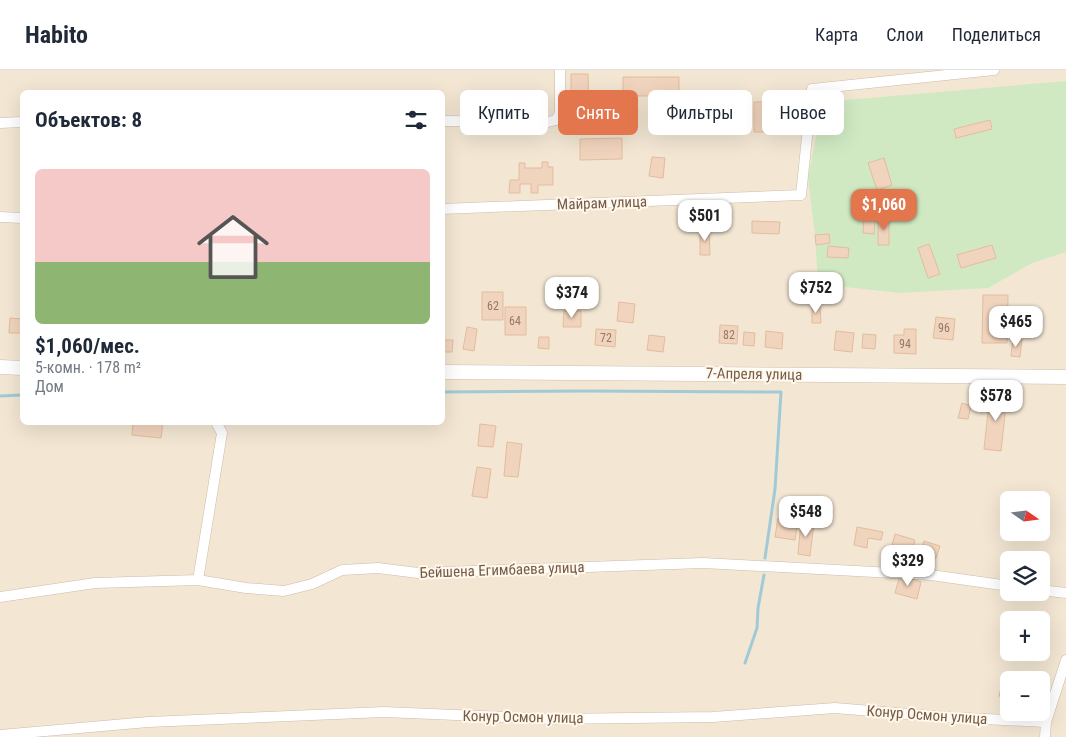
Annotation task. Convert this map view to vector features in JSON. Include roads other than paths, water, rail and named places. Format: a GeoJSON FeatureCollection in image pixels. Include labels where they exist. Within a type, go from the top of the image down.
{"type":"FeatureCollection","features":[{"type":"Feature","properties":{"kind":"main road"},"geometry":{"type":"LineString","coordinates":[[0,368],[20,368]]}},
{"type":"Feature","properties":{"kind":"main road","name":"7-Апреля улица"},"geometry":{"type":"LineString","coordinates":[[445,372],[1066,377]]}},
{"type":"Feature","properties":{"kind":"street"},"geometry":{"type":"LineString","coordinates":[[445,121],[548,122],[556,120],[560,113],[560,70]]}},
{"type":"Feature","properties":{"kind":"street","name":"Майрам улица"},"geometry":{"type":"LineString","coordinates":[[445,209],[801,195],[812,88],[944,73],[994,70]]}},
{"type":"Feature","properties":{"kind":"street"},"geometry":{"type":"LineString","coordinates":[[0,123],[20,122]]}},
{"type":"Feature","properties":{"kind":"street"},"geometry":{"type":"LineString","coordinates":[[0,217],[20,218]]}},
{"type":"Feature","properties":{"kind":"street"},"geometry":{"type":"LineString","coordinates":[[198,580],[222,433],[218,425]]}},
{"type":"Feature","properties":{"kind":"street","name":"Бейшена Егимбаева улица"},"geometry":{"type":"LineString","coordinates":[[0,597],[95,583],[198,580],[246,588],[284,591],[312,584],[342,570],[378,568],[418,573],[703,563],[931,575],[1000,585]]}},
{"type":"Feature","properties":{"kind":"street"},"geometry":{"type":"LineString","coordinates":[[1050,591],[1066,594]]}},
{"type":"Feature","properties":{"kind":"street"},"geometry":{"type":"LineString","coordinates":[[1046,737],[1046,722],[1066,660]]}},
{"type":"Feature","properties":{"kind":"street","name":"Конур Осмон улица"},"geometry":{"type":"LineString","coordinates":[[0,735],[148,722],[384,712],[551,719],[713,716],[836,708],[944,717],[1046,722]]}},
{"type":"Feature","properties":{"kind":"waterway"},"geometry":{"type":"LineString","coordinates":[[445,392],[781,392],[775,489],[765,558]]}},
{"type":"Feature","properties":{"kind":"waterway"},"geometry":{"type":"LineString","coordinates":[[0,396],[20,395]]}},
{"type":"Feature","properties":{"kind":"waterway"},"geometry":{"type":"LineString","coordinates":[[745,663],[757,628],[758,608],[764,575]]}}]}
